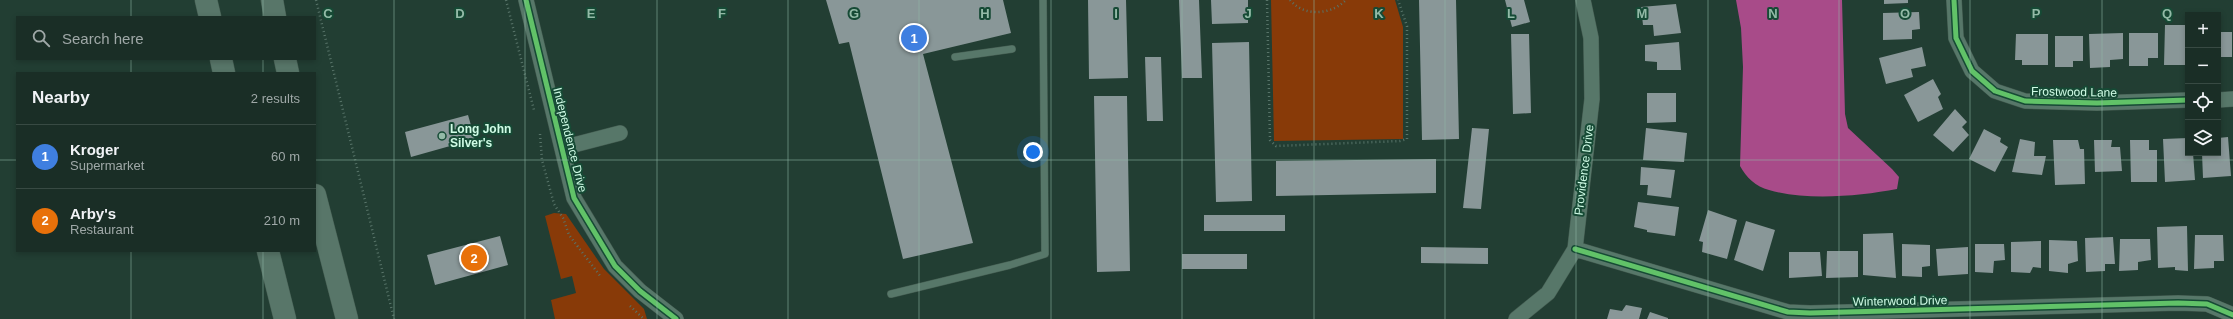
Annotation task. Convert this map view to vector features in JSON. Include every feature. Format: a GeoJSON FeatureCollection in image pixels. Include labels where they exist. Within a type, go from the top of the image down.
{"type":"FeatureCollection","features":[{"type":"Feature","properties":{"kind":"main road"},"geometry":{"type":"LineString","coordinates":[[206,0],[210,16]]}},
{"type":"Feature","properties":{"kind":"main road"},"geometry":{"type":"LineString","coordinates":[[272,0],[275,16]]}},
{"type":"Feature","properties":{"kind":"main road"},"geometry":{"type":"LineString","coordinates":[[221,60],[224,72]]}},
{"type":"Feature","properties":{"kind":"main road"},"geometry":{"type":"LineString","coordinates":[[285,60],[288,72]]}},
{"type":"Feature","properties":{"kind":"main road"},"geometry":{"type":"LineString","coordinates":[[316,199],[347,319]]}},
{"type":"Feature","properties":{"kind":"main road"},"geometry":{"type":"LineString","coordinates":[[268,252],[285,319]]}},
{"type":"Feature","properties":{"kind":"street","name":"Independence Drive"},"geometry":{"type":"LineString","coordinates":[[526,0],[574,198],[615,266],[640,291],[676,319]]}},
{"type":"Feature","properties":{"kind":"street","name":"Providence Drive"},"geometry":{"type":"LineString","coordinates":[[1516,319],[1548,294],[1575,249],[1592,100],[1591,38],[1583,0]]}},
{"type":"Feature","properties":{"kind":"street","name":"Frostwood Lane"},"geometry":{"type":"LineString","coordinates":[[1954,0],[1956,38],[1972,71],[1995,91],[2025,101],[2096,103],[2185,100]]}},
{"type":"Feature","properties":{"kind":"street"},"geometry":{"type":"LineString","coordinates":[[2221,100],[2233,99]]}},
{"type":"Feature","properties":{"kind":"street"},"geometry":{"type":"LineString","coordinates":[[562,148],[620,133]]}},
{"type":"Feature","properties":{"kind":"street","name":"Winterwood Drive"},"geometry":{"type":"LineString","coordinates":[[1575,249],[1788,312],[1810,314],[2178,303],[2207,304],[2233,315]]}},
{"type":"Feature","properties":{"kind":"lane"},"geometry":{"type":"LineString","coordinates":[[891,294],[1010,265],[1045,254],[1043,0]]}},
{"type":"Feature","properties":{"kind":"lane"},"geometry":{"type":"LineString","coordinates":[[955,58],[1012,49]]}},
{"type":"Feature","properties":{"kind":"path"},"geometry":{"type":"LineString","coordinates":[[316,0],[394,319]]}},
{"type":"Feature","properties":{"kind":"path"},"geometry":{"type":"LineString","coordinates":[[506,0],[534,112]]}},
{"type":"Feature","properties":{"kind":"path"},"geometry":{"type":"LineString","coordinates":[[1267,0],[1270,140],[1276,146],[1396,142],[1407,139],[1407,26],[1398,0]]}},
{"type":"Feature","properties":{"kind":"path"},"geometry":{"type":"LineString","coordinates":[[1290,0],[1294,5],[1306,10],[1319,12],[1331,10],[1346,0]]}},
{"type":"Feature","properties":{"kind":"path"},"geometry":{"type":"LineString","coordinates":[[540,133],[542,160],[554,204]]}},
{"type":"Feature","properties":{"kind":"shaded area"},"geometry":{"type":"Polygon","coordinates":[[[1271,0],[1395,0],[1403,27],[1403,139],[1274,141],[1271,0]]]}},
{"type":"Feature","properties":{"kind":"shaded area"},"geometry":{"type":"Polygon","coordinates":[[[1736,0],[1842,0],[1845,114],[1848,128],[1899,177],[1897,189],[1867,194],[1833,196],[1800,195],[1764,189],[1745,174],[1740,166],[1743,67],[1741,28],[1736,0]]]}},
{"type":"Feature","properties":{"kind":"shaded area"},"geometry":{"type":"Polygon","coordinates":[[[554,213],[566,214],[604,269],[644,309],[647,319],[555,319],[551,300],[576,293],[572,276],[561,279],[545,216],[554,213]]]}},
{"type":"Feature","properties":{"kind":"building"},"geometry":{"type":"Polygon","coordinates":[[[826,0],[1003,0],[1011,33],[923,54],[973,243],[903,259],[849,42],[839,44],[826,0]]]}},
{"type":"Feature","properties":{"kind":"building"},"geometry":{"type":"Polygon","coordinates":[[[1088,0],[1126,0],[1128,78],[1089,79],[1088,0]]]}},
{"type":"Feature","properties":{"kind":"building"},"geometry":{"type":"Polygon","coordinates":[[[1179,0],[1199,0],[1202,78],[1182,78],[1179,0]]]}},
{"type":"Feature","properties":{"kind":"building"},"geometry":{"type":"Polygon","coordinates":[[[1211,0],[1248,0],[1248,23],[1212,24],[1211,0]]]}},
{"type":"Feature","properties":{"kind":"building"},"geometry":{"type":"Polygon","coordinates":[[[1419,0],[1456,0],[1459,139],[1422,140],[1419,0]]]}},
{"type":"Feature","properties":{"kind":"building"},"geometry":{"type":"Polygon","coordinates":[[[1505,0],[1524,0],[1530,22],[1512,27],[1505,0]]]}},
{"type":"Feature","properties":{"kind":"building"},"geometry":{"type":"Polygon","coordinates":[[[1884,0],[1908,0],[1908,3],[1884,4],[1884,0]]]}},
{"type":"Feature","properties":{"kind":"building"},"geometry":{"type":"Polygon","coordinates":[[[1676,4],[1681,33],[1654,36],[1653,25],[1643,25],[1641,7],[1676,4]]]}},
{"type":"Feature","properties":{"kind":"building"},"geometry":{"type":"Polygon","coordinates":[[[1919,12],[1920,29],[1912,30],[1912,39],[1883,40],[1883,13],[1919,12]]]}},
{"type":"Feature","properties":{"kind":"building"},"geometry":{"type":"Polygon","coordinates":[[[2165,25],[2185,25],[2185,65],[2164,65],[2165,25]]]}},
{"type":"Feature","properties":{"kind":"building"},"geometry":{"type":"Polygon","coordinates":[[[2221,32],[2232,32],[2232,57],[2221,57],[2221,32]]]}},
{"type":"Feature","properties":{"kind":"building"},"geometry":{"type":"Polygon","coordinates":[[[2123,33],[2123,59],[2110,60],[2110,67],[2090,68],[2089,34],[2123,33]]]}},
{"type":"Feature","properties":{"kind":"building"},"geometry":{"type":"Polygon","coordinates":[[[2129,33],[2158,33],[2158,58],[2148,58],[2148,66],[2129,66],[2129,33]]]}},
{"type":"Feature","properties":{"kind":"building"},"geometry":{"type":"Polygon","coordinates":[[[1511,34],[1529,34],[1531,113],[1513,114],[1511,34]]]}},
{"type":"Feature","properties":{"kind":"building"},"geometry":{"type":"Polygon","coordinates":[[[2016,34],[2048,34],[2048,65],[2022,65],[2022,60],[2015,60],[2016,34]]]}},
{"type":"Feature","properties":{"kind":"building"},"geometry":{"type":"Polygon","coordinates":[[[2055,36],[2083,36],[2083,61],[2073,61],[2073,67],[2055,67],[2055,36]]]}},
{"type":"Feature","properties":{"kind":"building"},"geometry":{"type":"Polygon","coordinates":[[[1249,42],[1252,201],[1216,202],[1212,43],[1249,42]]]}},
{"type":"Feature","properties":{"kind":"building"},"geometry":{"type":"Polygon","coordinates":[[[1679,42],[1681,70],[1657,70],[1657,62],[1645,61],[1645,45],[1679,42]]]}},
{"type":"Feature","properties":{"kind":"building"},"geometry":{"type":"Polygon","coordinates":[[[1922,47],[1926,66],[1911,69],[1913,77],[1886,84],[1879,58],[1922,47]]]}},
{"type":"Feature","properties":{"kind":"building"},"geometry":{"type":"Polygon","coordinates":[[[1145,57],[1161,57],[1163,121],[1147,121],[1145,57]]]}},
{"type":"Feature","properties":{"kind":"building"},"geometry":{"type":"Polygon","coordinates":[[[1933,79],[1941,94],[1938,97],[1943,109],[1918,122],[1904,95],[1933,79]]]}},
{"type":"Feature","properties":{"kind":"building"},"geometry":{"type":"Polygon","coordinates":[[[1647,93],[1676,93],[1676,122],[1647,123],[1647,93]]]}},
{"type":"Feature","properties":{"kind":"building"},"geometry":{"type":"Polygon","coordinates":[[[1094,96],[1127,96],[1130,271],[1097,272],[1094,96]]]}},
{"type":"Feature","properties":{"kind":"building"},"geometry":{"type":"Polygon","coordinates":[[[1955,109],[1967,122],[1962,127],[1969,135],[1953,152],[1933,135],[1955,109]]]}},
{"type":"Feature","properties":{"kind":"building"},"geometry":{"type":"Polygon","coordinates":[[[468,115],[475,139],[411,157],[405,132],[468,115]]]}},
{"type":"Feature","properties":{"kind":"building"},"geometry":{"type":"Polygon","coordinates":[[[1472,128],[1489,129],[1481,209],[1463,208],[1472,128]]]}},
{"type":"Feature","properties":{"kind":"building"},"geometry":{"type":"Polygon","coordinates":[[[1646,128],[1687,133],[1684,162],[1643,160],[1646,128]]]}},
{"type":"Feature","properties":{"kind":"building"},"geometry":{"type":"Polygon","coordinates":[[[1984,129],[2001,138],[2000,142],[2008,147],[1995,172],[1969,159],[1984,129]]]}},
{"type":"Feature","properties":{"kind":"building"},"geometry":{"type":"Polygon","coordinates":[[[2228,137],[2231,176],[2203,178],[2202,156],[2221,156],[2221,138],[2228,137]]]}},
{"type":"Feature","properties":{"kind":"building"},"geometry":{"type":"Polygon","coordinates":[[[2185,138],[2185,156],[2193,156],[2195,180],[2165,182],[2163,139],[2185,138]]]}},
{"type":"Feature","properties":{"kind":"building"},"geometry":{"type":"Polygon","coordinates":[[[2020,139],[2035,142],[2034,156],[2046,156],[2042,175],[2012,172],[2020,139]]]}},
{"type":"Feature","properties":{"kind":"building"},"geometry":{"type":"Polygon","coordinates":[[[2053,140],[2078,140],[2080,149],[2084,149],[2085,184],[2055,185],[2053,140]]]}},
{"type":"Feature","properties":{"kind":"building"},"geometry":{"type":"Polygon","coordinates":[[[2094,140],[2112,140],[2111,147],[2120,147],[2122,171],[2095,172],[2094,140]]]}},
{"type":"Feature","properties":{"kind":"building"},"geometry":{"type":"Polygon","coordinates":[[[2130,140],[2149,140],[2149,150],[2157,150],[2157,182],[2131,182],[2130,140]]]}},
{"type":"Feature","properties":{"kind":"building"},"geometry":{"type":"Polygon","coordinates":[[[1436,159],[1436,193],[1276,196],[1276,161],[1436,159]]]}},
{"type":"Feature","properties":{"kind":"building"},"geometry":{"type":"Polygon","coordinates":[[[1641,167],[1675,170],[1671,198],[1647,195],[1648,185],[1640,185],[1641,167]]]}},
{"type":"Feature","properties":{"kind":"building"},"geometry":{"type":"Polygon","coordinates":[[[1638,202],[1679,207],[1675,236],[1647,232],[1647,230],[1634,227],[1638,202]]]}},
{"type":"Feature","properties":{"kind":"building"},"geometry":{"type":"Polygon","coordinates":[[[1708,210],[1737,220],[1727,259],[1702,252],[1703,242],[1699,241],[1708,210]]]}},
{"type":"Feature","properties":{"kind":"building"},"geometry":{"type":"Polygon","coordinates":[[[1204,215],[1285,215],[1285,231],[1204,231],[1204,215]]]}},
{"type":"Feature","properties":{"kind":"building"},"geometry":{"type":"Polygon","coordinates":[[[1746,221],[1775,230],[1763,271],[1734,260],[1746,221]]]}},
{"type":"Feature","properties":{"kind":"building"},"geometry":{"type":"Polygon","coordinates":[[[2187,226],[2188,271],[2175,270],[2175,267],[2158,268],[2157,227],[2187,226]]]}},
{"type":"Feature","properties":{"kind":"building"},"geometry":{"type":"Polygon","coordinates":[[[1893,233],[1896,278],[1863,275],[1863,234],[1893,233]]]}},
{"type":"Feature","properties":{"kind":"building"},"geometry":{"type":"Polygon","coordinates":[[[2195,235],[2223,235],[2224,261],[2214,261],[2214,268],[2194,269],[2195,235]]]}},
{"type":"Feature","properties":{"kind":"building"},"geometry":{"type":"Polygon","coordinates":[[[500,236],[508,265],[435,285],[427,255],[500,236]]]}},
{"type":"Feature","properties":{"kind":"building"},"geometry":{"type":"Polygon","coordinates":[[[2113,237],[2115,264],[2105,264],[2105,271],[2086,272],[2085,238],[2113,237]]]}},
{"type":"Feature","properties":{"kind":"building"},"geometry":{"type":"Polygon","coordinates":[[[2120,239],[2150,239],[2151,260],[2138,262],[2138,270],[2119,271],[2120,239]]]}},
{"type":"Feature","properties":{"kind":"building"},"geometry":{"type":"Polygon","coordinates":[[[2049,240],[2077,241],[2078,261],[2068,264],[2068,273],[2049,271],[2049,240]]]}},
{"type":"Feature","properties":{"kind":"building"},"geometry":{"type":"Polygon","coordinates":[[[2041,241],[2041,268],[2033,267],[2030,273],[2011,272],[2011,242],[2041,241]]]}},
{"type":"Feature","properties":{"kind":"building"},"geometry":{"type":"Polygon","coordinates":[[[1902,244],[1930,245],[1930,266],[1922,267],[1922,277],[1902,276],[1902,244]]]}},
{"type":"Feature","properties":{"kind":"building"},"geometry":{"type":"Polygon","coordinates":[[[1975,244],[2004,244],[2005,260],[1994,261],[1993,273],[1975,272],[1975,244]]]}},
{"type":"Feature","properties":{"kind":"building"},"geometry":{"type":"Polygon","coordinates":[[[1421,247],[1488,248],[1488,264],[1421,263],[1421,247]]]}},
{"type":"Feature","properties":{"kind":"building"},"geometry":{"type":"Polygon","coordinates":[[[1968,247],[1968,274],[1938,276],[1936,249],[1968,247]]]}},
{"type":"Feature","properties":{"kind":"building"},"geometry":{"type":"Polygon","coordinates":[[[1827,251],[1858,251],[1858,277],[1826,278],[1827,251]]]}},
{"type":"Feature","properties":{"kind":"building"},"geometry":{"type":"Polygon","coordinates":[[[1789,252],[1820,252],[1822,276],[1789,278],[1789,252]]]}},
{"type":"Feature","properties":{"kind":"building"},"geometry":{"type":"Polygon","coordinates":[[[1182,254],[1247,254],[1247,269],[1182,269],[1182,254]]]}},
{"type":"Feature","properties":{"kind":"building"},"geometry":{"type":"Polygon","coordinates":[[[1626,305],[1642,308],[1639,319],[1607,319],[1610,309],[1622,311],[1626,305]]]}},
{"type":"Feature","properties":{"kind":"building"},"geometry":{"type":"Polygon","coordinates":[[[1650,312],[1668,318],[1668,319],[1647,319],[1650,312]]]}},
{"type":"Feature","properties":{"kind":"cycle path"},"geometry":{"type":"LineString","coordinates":[[526,0],[574,198],[615,266],[640,291],[676,319]]}},
{"type":"Feature","properties":{"kind":"cycle path"},"geometry":{"type":"LineString","coordinates":[[1954,0],[1956,38],[1972,71],[1995,91],[2025,101],[2097,103],[2185,100]]}},
{"type":"Feature","properties":{"kind":"cycle path"},"geometry":{"type":"LineString","coordinates":[[1575,249],[1788,312],[1810,313],[2178,303],[2207,304],[2233,315]]}},
{"type":"Feature","properties":{"kind":"place","name":"Kroger"},"geometry":{"type":"Point","coordinates":[914,38]}},
{"type":"Feature","properties":{"kind":"place","name":"Long John Silver's"},"geometry":{"type":"Point","coordinates":[442,136]}},
{"type":"Feature","properties":{"kind":"place","name":"Arby's"},"geometry":{"type":"Point","coordinates":[474,258]}}]}
